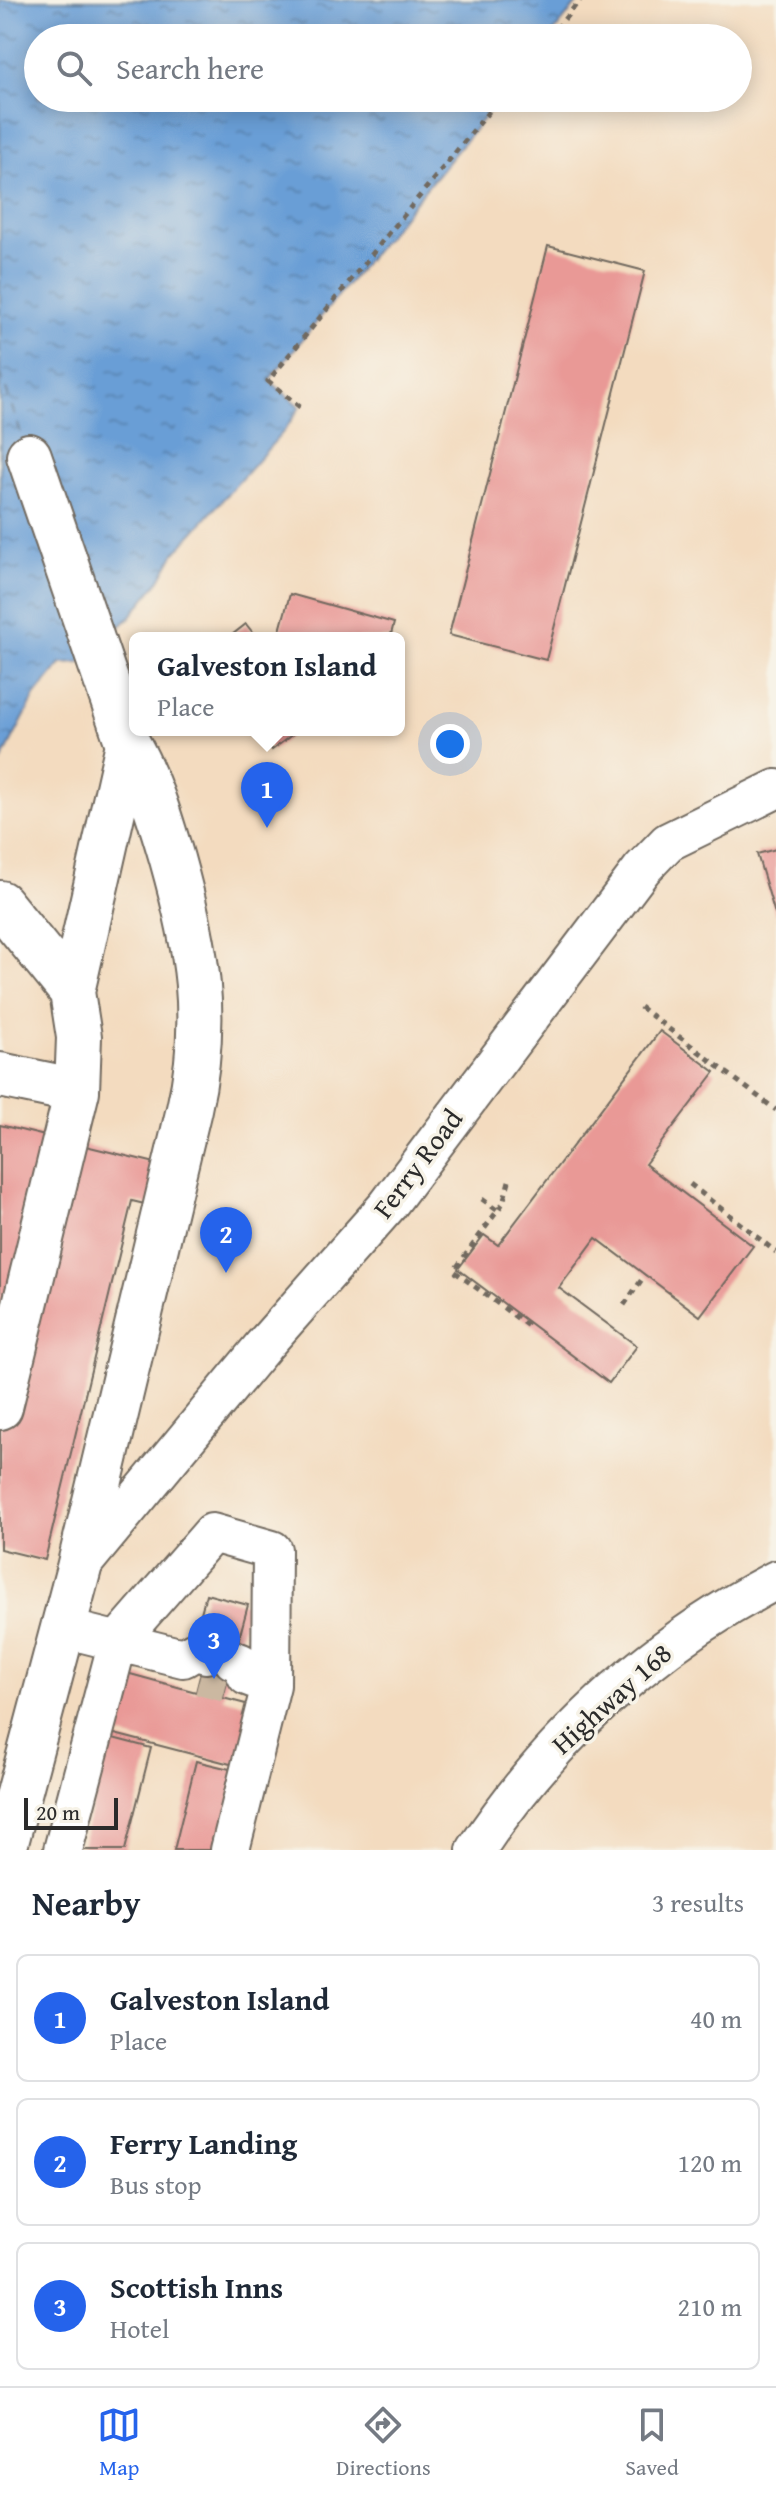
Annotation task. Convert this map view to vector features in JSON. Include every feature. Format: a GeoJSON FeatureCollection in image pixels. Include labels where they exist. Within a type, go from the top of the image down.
{"type":"FeatureCollection","features":[{"type":"Feature","properties":{"kind":"main road"},"geometry":{"type":"LineString","coordinates":[[4,1850],[79,1568],[134,1327],[195,1085],[201,1001],[187,914],[150,783],[128,744],[107,675],[29,456]]}},
{"type":"Feature","properties":{"kind":"main road"},"geometry":{"type":"LineString","coordinates":[[0,1407],[77,1091],[79,1037],[72,992],[128,744]]}},
{"type":"Feature","properties":{"kind":"main road"},"geometry":{"type":"LineString","coordinates":[[0,903],[72,992]]}},
{"type":"Feature","properties":{"kind":"main road"},"geometry":{"type":"LineString","coordinates":[[0,1075],[77,1091]]}},
{"type":"Feature","properties":{"kind":"street","name":"Ferry Road"},"geometry":{"type":"LineString","coordinates":[[79,1568],[264,1345],[388,1205],[642,869],[668,842],[776,789]]}},
{"type":"Feature","properties":{"kind":"street"},"geometry":{"type":"LineString","coordinates":[[63,1850],[118,1641],[212,1533],[272,1550],[224,1670],[230,1850]]}},
{"type":"Feature","properties":{"kind":"street","name":"Highway 168"},"geometry":{"type":"LineString","coordinates":[[476,1850],[503,1810],[566,1734],[656,1654],[724,1607],[776,1580]]}},
{"type":"Feature","properties":{"kind":"street"},"geometry":{"type":"LineString","coordinates":[[63,1628],[224,1670]]}},
{"type":"Feature","properties":{"kind":"path"},"geometry":{"type":"LineString","coordinates":[[560,24],[580,0]]}},
{"type":"Feature","properties":{"kind":"path"},"geometry":{"type":"LineString","coordinates":[[300,407],[268,381],[489,112]]}},
{"type":"Feature","properties":{"kind":"path"},"geometry":{"type":"LineString","coordinates":[[640,1007],[776,1110]]}},
{"type":"Feature","properties":{"kind":"path"},"geometry":{"type":"LineString","coordinates":[[509,1181],[498,1211],[454,1271],[528,1326]]}},
{"type":"Feature","properties":{"kind":"path"},"geometry":{"type":"LineString","coordinates":[[690,1184],[776,1252]]}},
{"type":"Feature","properties":{"kind":"path"},"geometry":{"type":"LineString","coordinates":[[482,1199],[498,1211]]}},
{"type":"Feature","properties":{"kind":"path"},"geometry":{"type":"LineString","coordinates":[[624,1305],[645,1275]]}},
{"type":"Feature","properties":{"kind":"water"},"geometry":{"type":"Polygon","coordinates":[[[0,0],[580,0],[560,24],[24,24],[24,112],[489,112],[269,380],[300,407],[284,431],[174,554],[160,580],[130,617],[81,663],[61,664],[35,696],[0,764],[0,0]]]}},
{"type":"Feature","properties":{"kind":"building"},"geometry":{"type":"Polygon","coordinates":[[[548,246],[645,271],[546,660],[449,635],[548,246]]]}},
{"type":"Feature","properties":{"kind":"building"},"geometry":{"type":"Polygon","coordinates":[[[290,594],[394,623],[392,632],[280,632],[290,594]]]}},
{"type":"Feature","properties":{"kind":"building"},"geometry":{"type":"Polygon","coordinates":[[[246,624],[252,632],[236,632],[246,624]]]}},
{"type":"Feature","properties":{"kind":"building"},"geometry":{"type":"Polygon","coordinates":[[[262,736],[290,736],[272,750],[262,736]]]}},
{"type":"Feature","properties":{"kind":"building"},"geometry":{"type":"Polygon","coordinates":[[[776,849],[776,914],[775,914],[757,854],[776,849]]]}},
{"type":"Feature","properties":{"kind":"building"},"geometry":{"type":"Polygon","coordinates":[[[660,1031],[715,1072],[645,1164],[753,1246],[700,1316],[596,1238],[559,1288],[637,1346],[609,1383],[458,1269],[484,1235],[498,1245],[660,1031]]]}},
{"type":"Feature","properties":{"kind":"building"},"geometry":{"type":"Polygon","coordinates":[[[0,1125],[196,1173],[186,1214],[132,1201],[45,1560],[0,1549],[0,1125]]]}},
{"type":"Feature","properties":{"kind":"building"},"geometry":{"type":"Polygon","coordinates":[[[206,1594],[248,1605],[223,1698],[257,1707],[242,1767],[107,1732],[123,1672],[196,1692],[209,1640],[195,1636],[206,1594]]]}},
{"type":"Feature","properties":{"kind":"building"},"geometry":{"type":"Polygon","coordinates":[[[109,1737],[151,1748],[125,1850],[81,1850],[109,1737]]]}},
{"type":"Feature","properties":{"kind":"building"},"geometry":{"type":"Polygon","coordinates":[[[196,1761],[238,1771],[218,1850],[174,1850],[196,1761]]]}},
{"type":"Feature","properties":{"kind":"ferry route"},"geometry":{"type":"LineString","coordinates":[[0,372],[22,436]]}},
{"type":"Feature","properties":{"kind":"tunnel"},"geometry":{"type":"LineString","coordinates":[[200,1676],[227,1683]]}},
{"type":"Feature","properties":{"kind":"place","name":"Galveston Island"},"geometry":{"type":"Point","coordinates":[267,828]}},
{"type":"Feature","properties":{"kind":"place","name":"Ferry Landing"},"geometry":{"type":"Point","coordinates":[226,1273]}},
{"type":"Feature","properties":{"kind":"place","name":"Scottish Inns"},"geometry":{"type":"Point","coordinates":[214,1679]}}]}
